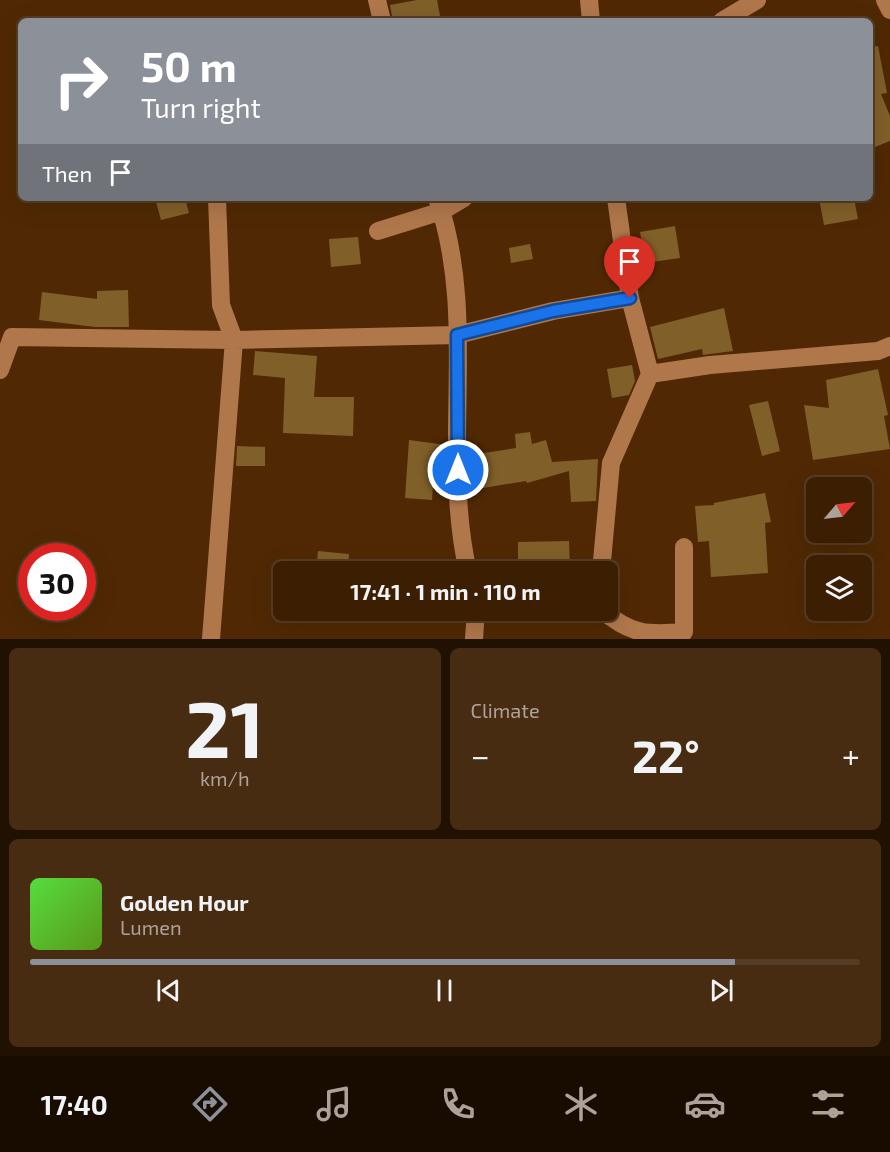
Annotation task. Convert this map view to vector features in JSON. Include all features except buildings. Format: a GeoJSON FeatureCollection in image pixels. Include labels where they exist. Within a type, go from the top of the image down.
{"type":"FeatureCollection","features":[{"type":"Feature","properties":{"kind":"street"},"geometry":{"type":"LineString","coordinates":[[377,0],[381,18]]}},
{"type":"Feature","properties":{"kind":"street"},"geometry":{"type":"LineString","coordinates":[[589,0],[591,18]]}},
{"type":"Feature","properties":{"kind":"street"},"geometry":{"type":"LineString","coordinates":[[727,18],[757,0]]}},
{"type":"Feature","properties":{"kind":"street"},"geometry":{"type":"LineString","coordinates":[[885,0],[890,10]]}},
{"type":"Feature","properties":{"kind":"street"},"geometry":{"type":"LineString","coordinates":[[211,639],[234,339],[221,304],[217,201]]}},
{"type":"Feature","properties":{"kind":"street"},"geometry":{"type":"LineString","coordinates":[[602,561],[610,463],[650,374],[630,298],[616,201]]}},
{"type":"Feature","properties":{"kind":"street"},"geometry":{"type":"LineString","coordinates":[[378,231],[440,205],[455,277],[458,470],[467,561]]}},
{"type":"Feature","properties":{"kind":"street"},"geometry":{"type":"LineString","coordinates":[[0,370],[12,337],[234,339],[457,335],[553,311],[630,298]]}},
{"type":"Feature","properties":{"kind":"street"},"geometry":{"type":"LineString","coordinates":[[650,374],[710,364],[878,351],[890,346]]}},
{"type":"Feature","properties":{"kind":"street"},"geometry":{"type":"LineString","coordinates":[[615,621],[647,635],[684,635],[684,547]]}},
{"type":"Feature","properties":{"kind":"street"},"geometry":{"type":"LineString","coordinates":[[474,639],[476,621]]}},
{"type":"Feature","properties":{"kind":"route"},"geometry":{"type":"LineString","coordinates":[[458,470],[457,335],[553,311],[630,298]]}}]}
